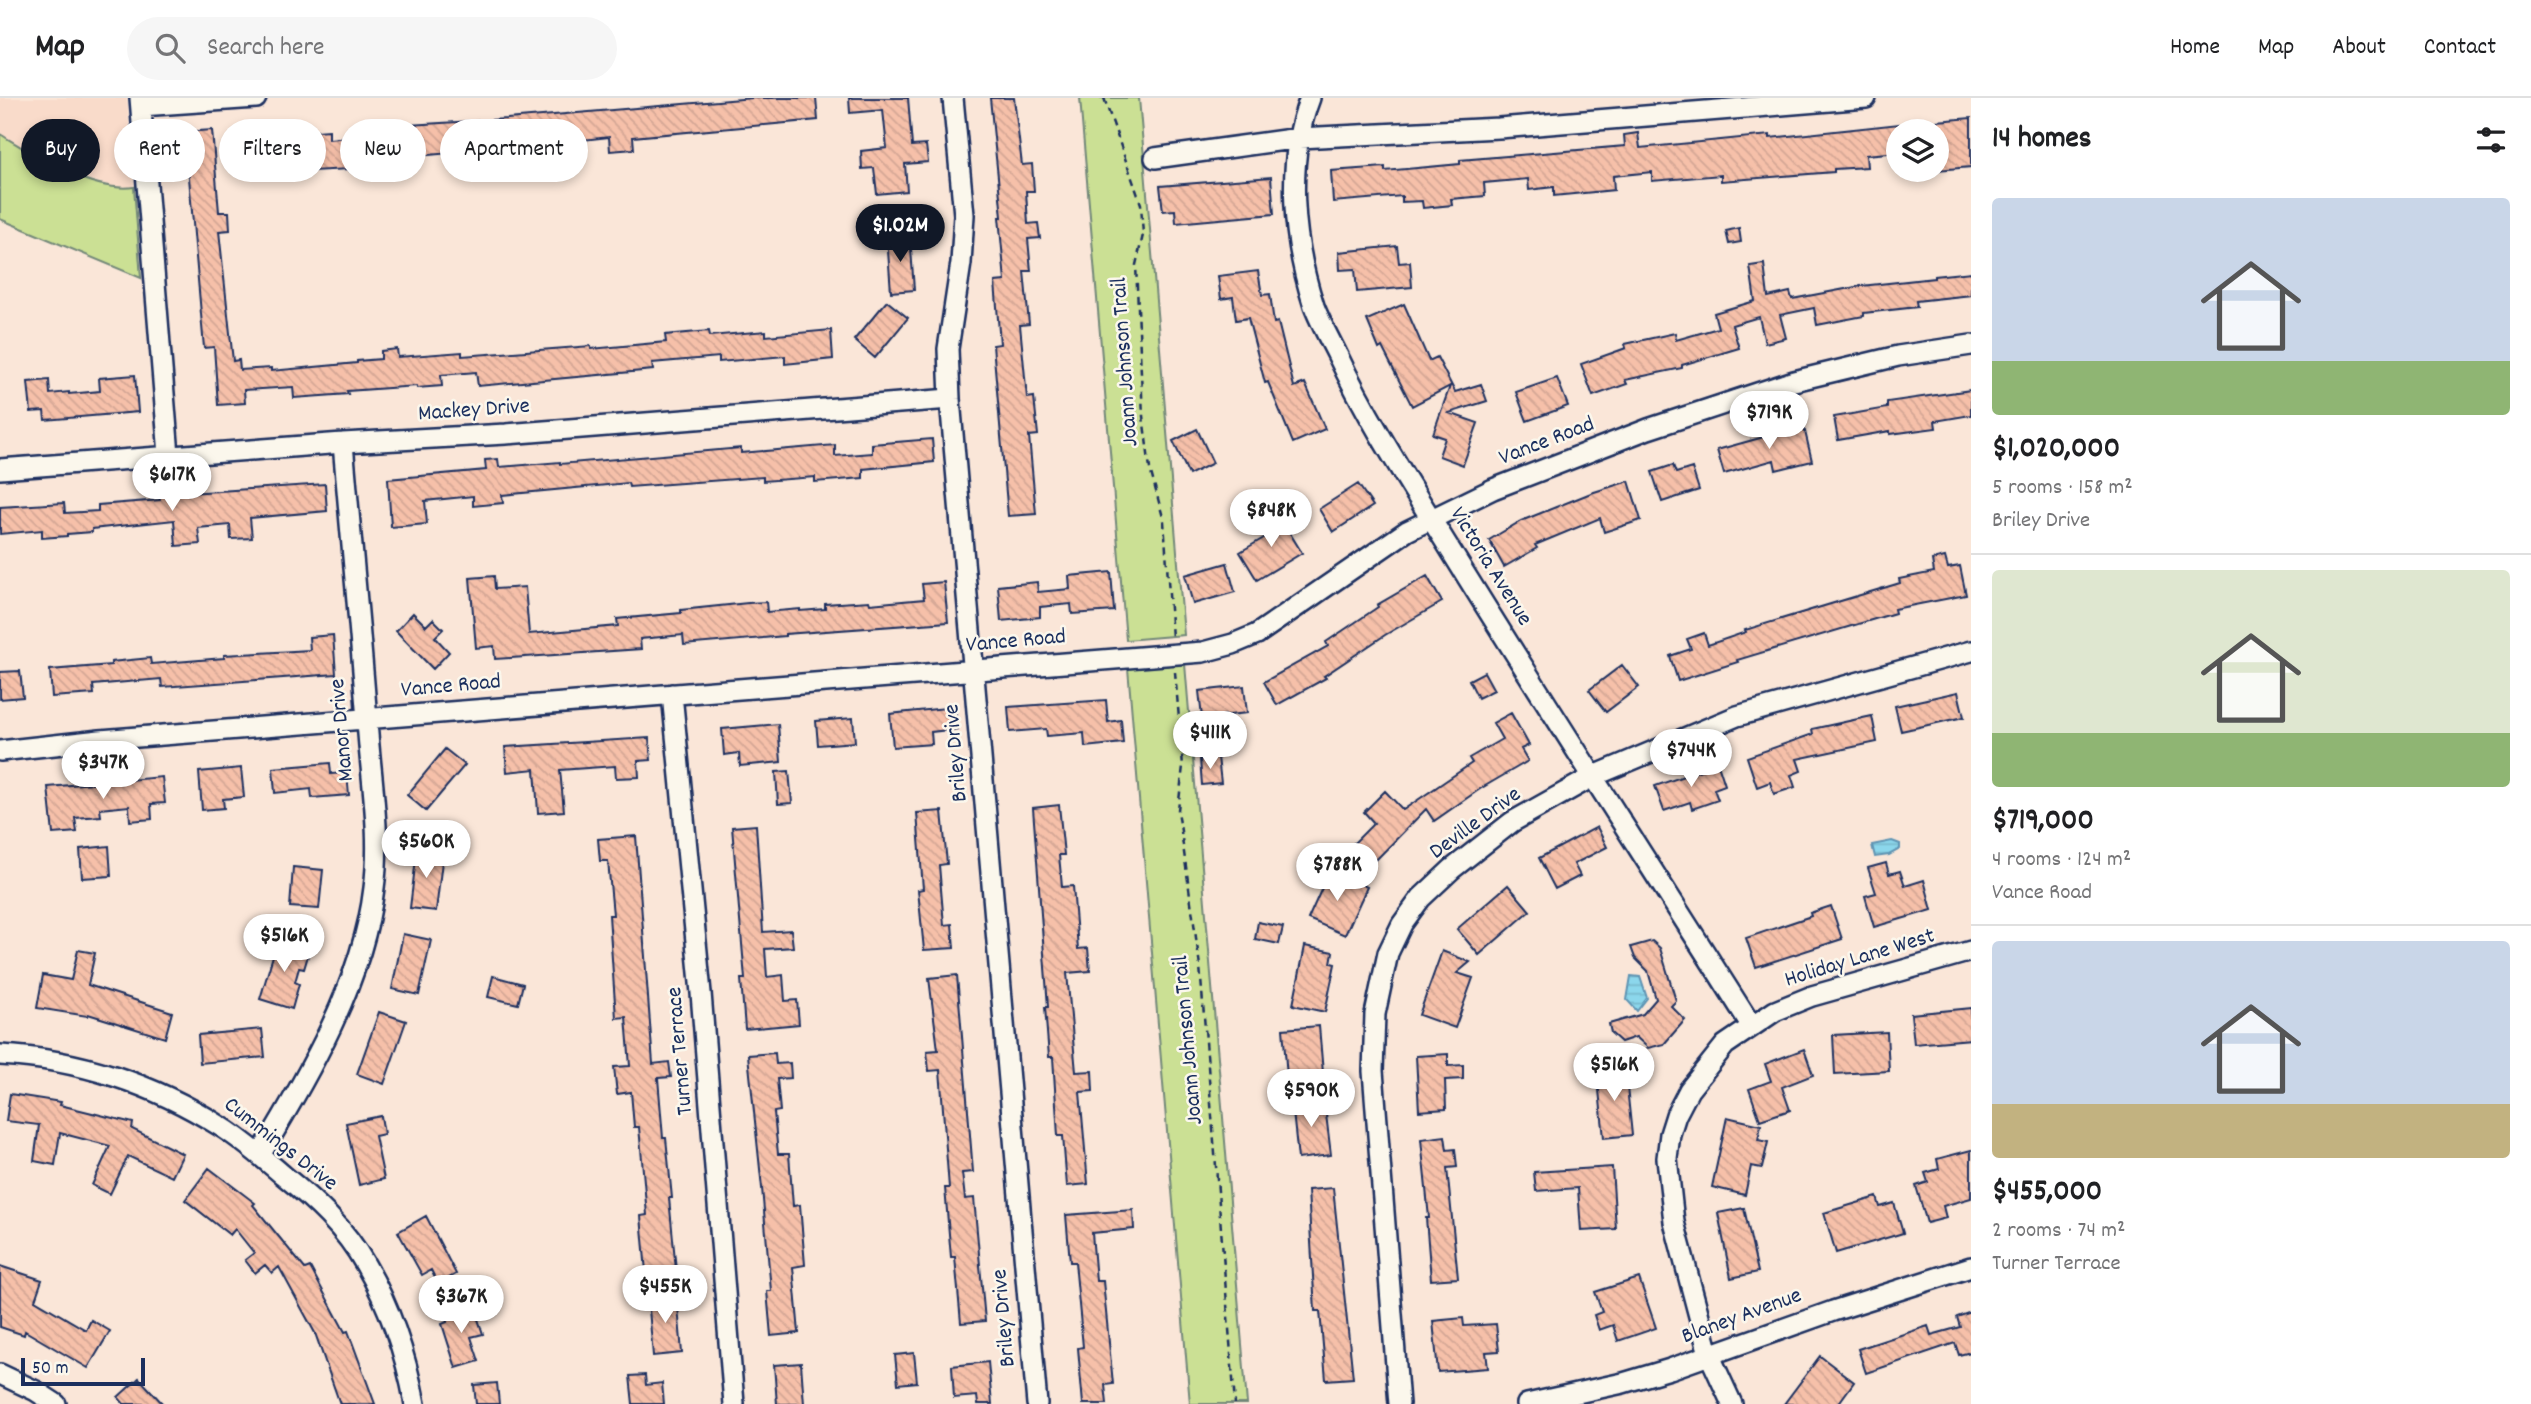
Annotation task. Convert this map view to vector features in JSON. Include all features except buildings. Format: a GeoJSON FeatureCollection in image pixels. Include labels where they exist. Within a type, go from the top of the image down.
{"type":"FeatureCollection","features":[{"type":"Feature","properties":{"kind":"street"},"geometry":{"type":"LineString","coordinates":[[169,455],[140,102],[256,98]]}},
{"type":"Feature","properties":{"kind":"street","name":"Briley Drive"},"geometry":{"type":"LineString","coordinates":[[953,98],[964,215],[961,263],[948,349],[950,399],[1037,1404]]}},
{"type":"Feature","properties":{"kind":"street","name":"Victoria Avenue"},"geometry":{"type":"LineString","coordinates":[[1310,98],[1303,117],[1295,162],[1297,227],[1301,257],[1315,307],[1355,393],[1533,685],[1594,776],[1751,1025]]}},
{"type":"Feature","properties":{"kind":"street"},"geometry":{"type":"LineString","coordinates":[[1155,158],[1299,138],[1499,128],[1866,98]]}},
{"type":"Feature","properties":{"kind":"street","name":"Vance Road"},"geometry":{"type":"LineString","coordinates":[[0,751],[367,718],[1203,652],[1257,634],[1407,531],[1493,489],[1648,429],[1794,381],[1898,356],[1971,345]]}},
{"type":"Feature","properties":{"kind":"street","name":"Mackey Drive"},"geometry":{"type":"LineString","coordinates":[[0,469],[342,443],[506,434],[950,399]]}},
{"type":"Feature","properties":{"kind":"street","name":"Manor Drive"},"geometry":{"type":"LineString","coordinates":[[260,1155],[306,1080],[344,997],[366,931],[374,889],[376,860],[367,718],[342,443]]}},
{"type":"Feature","properties":{"kind":"street","name":"Deville Drive"},"geometry":{"type":"LineString","coordinates":[[1399,1404],[1373,1071],[1375,1014],[1388,953],[1402,924],[1421,898],[1452,869],[1512,822],[1594,776],[1737,716],[1971,651]]}},
{"type":"Feature","properties":{"kind":"street","name":"Turner Terrace"},"geometry":{"type":"LineString","coordinates":[[672,694],[701,993],[734,1404]]}},
{"type":"Feature","properties":{"kind":"street","name":"Holiday Lane West"},"geometry":{"type":"LineString","coordinates":[[1732,1404],[1709,1354],[1674,1222],[1667,1157],[1676,1115],[1689,1090],[1725,1045],[1775,1011],[1812,996],[1971,951]]}},
{"type":"Feature","properties":{"kind":"street","name":"Cummings Drive"},"geometry":{"type":"LineString","coordinates":[[0,1055],[75,1064],[113,1075],[174,1100],[221,1126],[260,1155],[329,1214],[365,1264],[394,1325],[415,1404]]}},
{"type":"Feature","properties":{"kind":"street","name":"Blaney Avenue"},"geometry":{"type":"LineString","coordinates":[[1527,1404],[1623,1383],[1670,1369],[1833,1311],[1971,1268]]}},
{"type":"Feature","properties":{"kind":"street"},"geometry":{"type":"LineString","coordinates":[[0,1374],[56,1404]]}},
{"type":"Feature","properties":{"kind":"path","name":"Joann Johnson Trail"},"geometry":{"type":"LineString","coordinates":[[1104,98],[1141,204],[1143,235],[1136,265],[1143,416],[1150,469],[1164,521],[1171,628]]}},
{"type":"Feature","properties":{"kind":"path","name":"Joann Johnson Trail"},"geometry":{"type":"LineString","coordinates":[[1175,675],[1183,766],[1178,810],[1200,965],[1235,1404]]}},
{"type":"Feature","properties":{"kind":"shaded area"},"geometry":{"type":"Polygon","coordinates":[[[0,98],[127,98],[129,119],[114,119],[114,182],[134,182],[134,187],[119,189],[97,182],[100,182],[100,119],[21,119],[21,147],[0,134],[0,98]]]}},
{"type":"Feature","properties":{"kind":"green space"},"geometry":{"type":"Polygon","coordinates":[[[1080,98],[1139,98],[1184,635],[1126,640],[1080,98]]]}},
{"type":"Feature","properties":{"kind":"green space"},"geometry":{"type":"Polygon","coordinates":[[[0,134],[21,147],[21,182],[93,182],[134,187],[141,278],[0,219],[0,134]]]}},
{"type":"Feature","properties":{"kind":"green space"},"geometry":{"type":"Polygon","coordinates":[[[1185,664],[1247,1404],[1190,1404],[1128,668],[1185,664]]]}},
{"type":"Feature","properties":{"kind":"water"},"geometry":{"type":"Polygon","coordinates":[[[1892,841],[1900,844],[1900,849],[1889,855],[1875,857],[1872,845],[1892,841]]]}},
{"type":"Feature","properties":{"kind":"water"},"geometry":{"type":"Polygon","coordinates":[[[1631,976],[1640,977],[1647,998],[1637,1011],[1627,1000],[1631,976]]]}}]}
